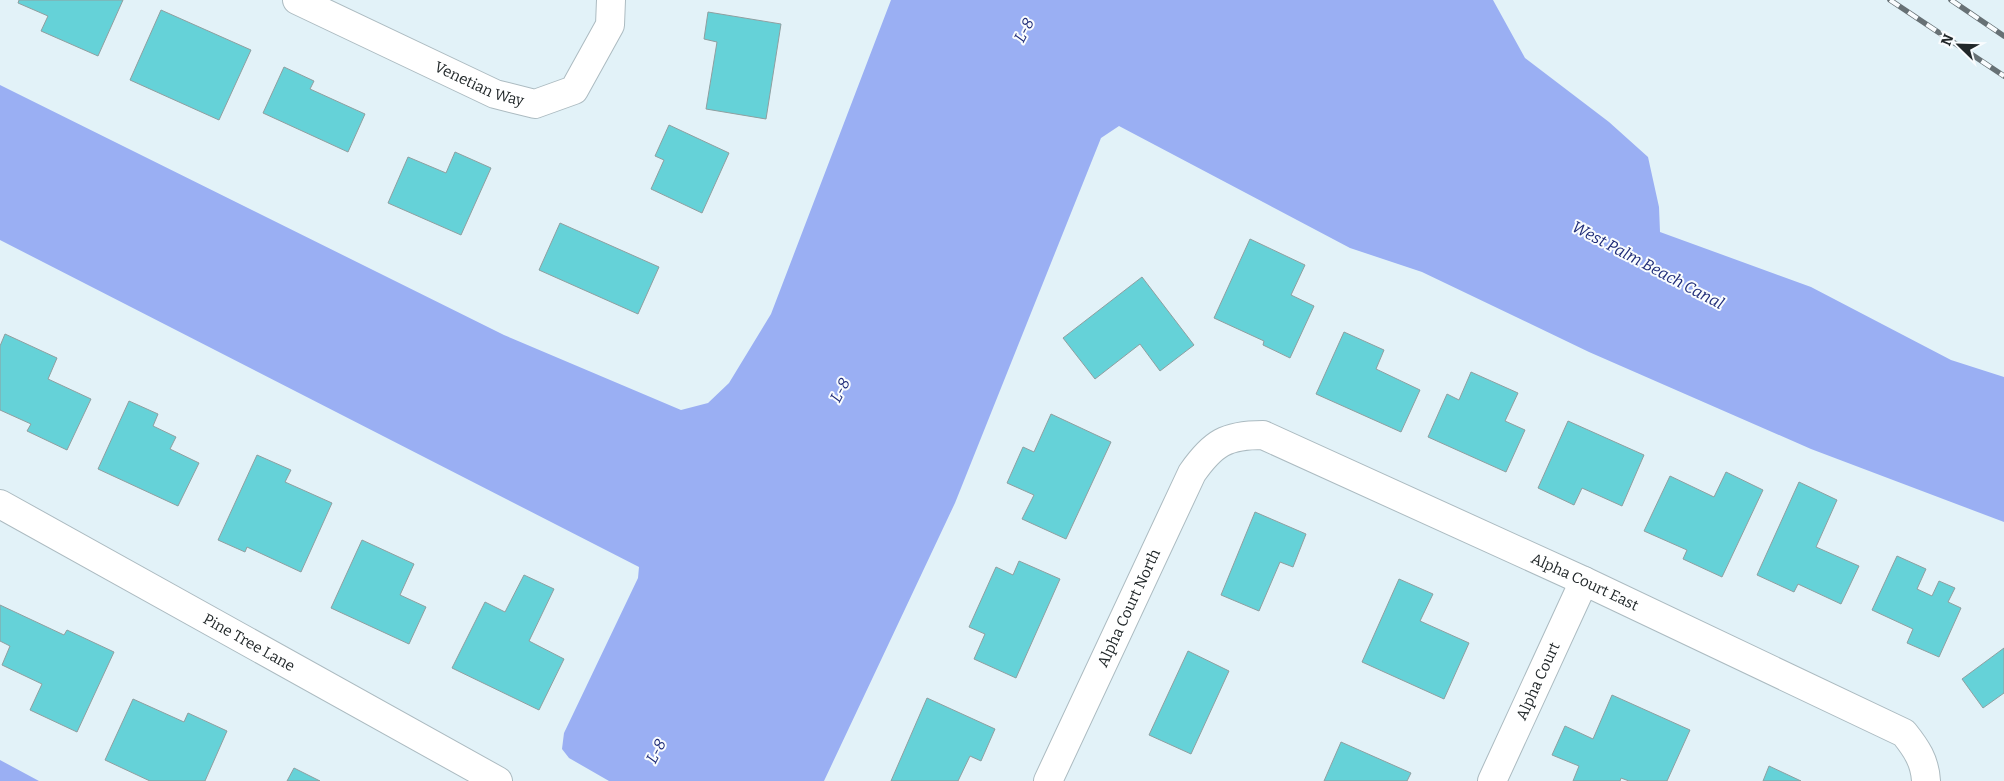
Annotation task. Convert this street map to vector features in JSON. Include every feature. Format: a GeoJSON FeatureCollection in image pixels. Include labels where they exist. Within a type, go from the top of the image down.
{"type":"FeatureCollection","features":[{"type":"Feature","properties":{"kind":"street","name":"Venetian Way"},"geometry":{"type":"LineString","coordinates":[[297,0],[496,94],[535,104],[574,90],[610,25],[610,0]]}},
{"type":"Feature","properties":{"kind":"street","name":"Alpha Court East"},"geometry":{"type":"LineString","coordinates":[[1222,442],[1242,435],[1263,435],[1584,581],[1904,733],[1917,749],[1925,775]]}},
{"type":"Feature","properties":{"kind":"street","name":"Alpha Court North"},"geometry":{"type":"LineString","coordinates":[[1048,781],[1192,473],[1205,455],[1222,442]]}},
{"type":"Feature","properties":{"kind":"street","name":"Pine Tree Lane"},"geometry":{"type":"LineString","coordinates":[[0,504],[498,781]]}},
{"type":"Feature","properties":{"kind":"street","name":"Alpha Court"},"geometry":{"type":"LineString","coordinates":[[1492,781],[1584,581]]}},
{"type":"Feature","properties":{"kind":"water"},"geometry":{"type":"Polygon","coordinates":[[[891,0],[1493,0],[1525,58],[1609,122],[1648,157],[1659,207],[1660,232],[1811,287],[1951,360],[2004,377],[2004,522],[1811,449],[1589,352],[1422,272],[1350,248],[1119,126],[1101,138],[955,503],[824,781],[609,781],[569,758],[562,749],[564,733],[638,578],[639,567],[0,240],[0,85],[504,335],[681,410],[708,403],[729,383],[771,314],[891,0]]]}},
{"type":"Feature","properties":{"kind":"water"},"geometry":{"type":"Polygon","coordinates":[[[0,760],[39,781],[0,781],[0,760]]]}},
{"type":"Feature","properties":{"kind":"building"},"geometry":{"type":"Polygon","coordinates":[[[19,0],[123,0],[98,56],[41,31],[48,16],[18,3],[19,0]]]}},
{"type":"Feature","properties":{"kind":"building"},"geometry":{"type":"Polygon","coordinates":[[[161,10],[251,50],[219,120],[130,80],[161,10]]]}},
{"type":"Feature","properties":{"kind":"building"},"geometry":{"type":"Polygon","coordinates":[[[708,12],[781,24],[766,119],[706,109],[717,42],[704,39],[708,12]]]}},
{"type":"Feature","properties":{"kind":"building"},"geometry":{"type":"Polygon","coordinates":[[[284,67],[314,81],[310,89],[365,114],[348,152],[263,113],[284,67]]]}},
{"type":"Feature","properties":{"kind":"building"},"geometry":{"type":"Polygon","coordinates":[[[669,125],[729,153],[702,213],[651,189],[664,160],[655,156],[669,125]]]}},
{"type":"Feature","properties":{"kind":"building"},"geometry":{"type":"Polygon","coordinates":[[[455,152],[491,168],[461,235],[388,203],[408,157],[446,173],[455,152]]]}},
{"type":"Feature","properties":{"kind":"building"},"geometry":{"type":"Polygon","coordinates":[[[560,223],[659,267],[638,314],[539,270],[560,223]]]}},
{"type":"Feature","properties":{"kind":"building"},"geometry":{"type":"Polygon","coordinates":[[[1250,239],[1305,265],[1291,295],[1314,306],[1290,358],[1263,345],[1264,341],[1214,318],[1250,239]]]}},
{"type":"Feature","properties":{"kind":"building"},"geometry":{"type":"Polygon","coordinates":[[[1142,277],[1194,345],[1160,371],[1140,344],[1095,379],[1063,338],[1142,277]]]}},
{"type":"Feature","properties":{"kind":"building"},"geometry":{"type":"Polygon","coordinates":[[[1344,332],[1384,350],[1376,369],[1420,390],[1401,432],[1316,394],[1344,332]]]}},
{"type":"Feature","properties":{"kind":"building"},"geometry":{"type":"Polygon","coordinates":[[[5,334],[57,358],[48,379],[91,399],[67,450],[27,431],[31,424],[0,410],[0,346],[5,334]]]}},
{"type":"Feature","properties":{"kind":"building"},"geometry":{"type":"Polygon","coordinates":[[[1471,372],[1518,393],[1505,421],[1525,430],[1506,472],[1428,437],[1447,394],[1459,400],[1471,372]]]}},
{"type":"Feature","properties":{"kind":"building"},"geometry":{"type":"Polygon","coordinates":[[[129,401],[158,414],[153,426],[176,437],[170,449],[199,463],[178,506],[98,469],[129,401]]]}},
{"type":"Feature","properties":{"kind":"building"},"geometry":{"type":"Polygon","coordinates":[[[1051,414],[1111,442],[1066,539],[1022,519],[1034,495],[1007,483],[1023,447],[1034,452],[1051,414]]]}},
{"type":"Feature","properties":{"kind":"building"},"geometry":{"type":"Polygon","coordinates":[[[1568,421],[1644,455],[1622,506],[1582,488],[1574,505],[1538,488],[1568,421]]]}},
{"type":"Feature","properties":{"kind":"building"},"geometry":{"type":"Polygon","coordinates":[[[257,455],[291,470],[285,482],[332,503],[301,572],[247,547],[245,552],[218,540],[257,455]]]}},
{"type":"Feature","properties":{"kind":"building"},"geometry":{"type":"Polygon","coordinates":[[[1726,472],[1763,490],[1722,577],[1683,559],[1687,550],[1644,531],[1670,476],[1714,497],[1726,472]]]}},
{"type":"Feature","properties":{"kind":"building"},"geometry":{"type":"Polygon","coordinates":[[[1799,482],[1837,500],[1816,547],[1859,566],[1841,604],[1798,584],[1794,592],[1757,575],[1799,482]]]}},
{"type":"Feature","properties":{"kind":"building"},"geometry":{"type":"Polygon","coordinates":[[[1255,512],[1306,534],[1293,567],[1280,562],[1259,611],[1221,595],[1255,512]]]}},
{"type":"Feature","properties":{"kind":"building"},"geometry":{"type":"Polygon","coordinates":[[[362,540],[414,564],[400,595],[426,607],[409,644],[331,608],[362,540]]]}},
{"type":"Feature","properties":{"kind":"building"},"geometry":{"type":"Polygon","coordinates":[[[1897,556],[1926,569],[1917,589],[1932,596],[1939,581],[1955,588],[1948,602],[1961,608],[1939,657],[1907,643],[1913,629],[1872,610],[1897,556]]]}},
{"type":"Feature","properties":{"kind":"building"},"geometry":{"type":"Polygon","coordinates":[[[1019,561],[1060,579],[1016,678],[974,659],[985,634],[969,627],[996,567],[1013,575],[1019,561]]]}},
{"type":"Feature","properties":{"kind":"building"},"geometry":{"type":"Polygon","coordinates":[[[524,575],[554,589],[529,641],[564,659],[539,710],[452,668],[485,602],[505,612],[524,575]]]}},
{"type":"Feature","properties":{"kind":"building"},"geometry":{"type":"Polygon","coordinates":[[[1399,579],[1433,594],[1420,621],[1469,643],[1444,699],[1362,662],[1399,579]]]}},
{"type":"Feature","properties":{"kind":"building"},"geometry":{"type":"Polygon","coordinates":[[[0,605],[64,635],[67,630],[114,652],[77,732],[30,710],[42,684],[2,665],[10,646],[0,641],[0,605]]]}},
{"type":"Feature","properties":{"kind":"building"},"geometry":{"type":"Polygon","coordinates":[[[2004,648],[2004,693],[1983,708],[1962,679],[2004,648]]]}},
{"type":"Feature","properties":{"kind":"building"},"geometry":{"type":"Polygon","coordinates":[[[1188,651],[1229,671],[1191,754],[1149,735],[1188,651]]]}},
{"type":"Feature","properties":{"kind":"building"},"geometry":{"type":"Polygon","coordinates":[[[1612,695],[1690,730],[1667,781],[1629,781],[1621,778],[1620,781],[1573,781],[1579,766],[1552,755],[1565,726],[1593,739],[1612,695]]]}},
{"type":"Feature","properties":{"kind":"building"},"geometry":{"type":"Polygon","coordinates":[[[927,698],[995,729],[981,761],[970,756],[958,781],[891,781],[927,698]]]}},
{"type":"Feature","properties":{"kind":"building"},"geometry":{"type":"Polygon","coordinates":[[[133,699],[184,722],[188,713],[227,731],[205,781],[150,781],[105,760],[133,699]]]}},
{"type":"Feature","properties":{"kind":"building"},"geometry":{"type":"Polygon","coordinates":[[[1341,742],[1411,773],[1407,781],[1324,781],[1341,742]]]}},
{"type":"Feature","properties":{"kind":"building"},"geometry":{"type":"Polygon","coordinates":[[[1769,766],[1801,781],[1763,781],[1769,766]]]}},
{"type":"Feature","properties":{"kind":"building"},"geometry":{"type":"Polygon","coordinates":[[[294,768],[320,781],[287,781],[294,768]]]}},
{"type":"Feature","properties":{"kind":"railway"},"geometry":{"type":"LineString","coordinates":[[1890,0],[2004,76]]}},
{"type":"Feature","properties":{"kind":"railway"},"geometry":{"type":"LineString","coordinates":[[1951,0],[2004,36]]}},
{"type":"Feature","properties":{"kind":"water label","name":"L-8"},"geometry":{"type":"Point","coordinates":[1024,30]}},
{"type":"Feature","properties":{"kind":"water label","name":"West Palm Beach Canal"},"geometry":{"type":"Point","coordinates":[1648,265]}},
{"type":"Feature","properties":{"kind":"water label","name":"L-8"},"geometry":{"type":"Point","coordinates":[840,390]}},
{"type":"Feature","properties":{"kind":"water label","name":"L-8"},"geometry":{"type":"Point","coordinates":[656,751]}}]}
